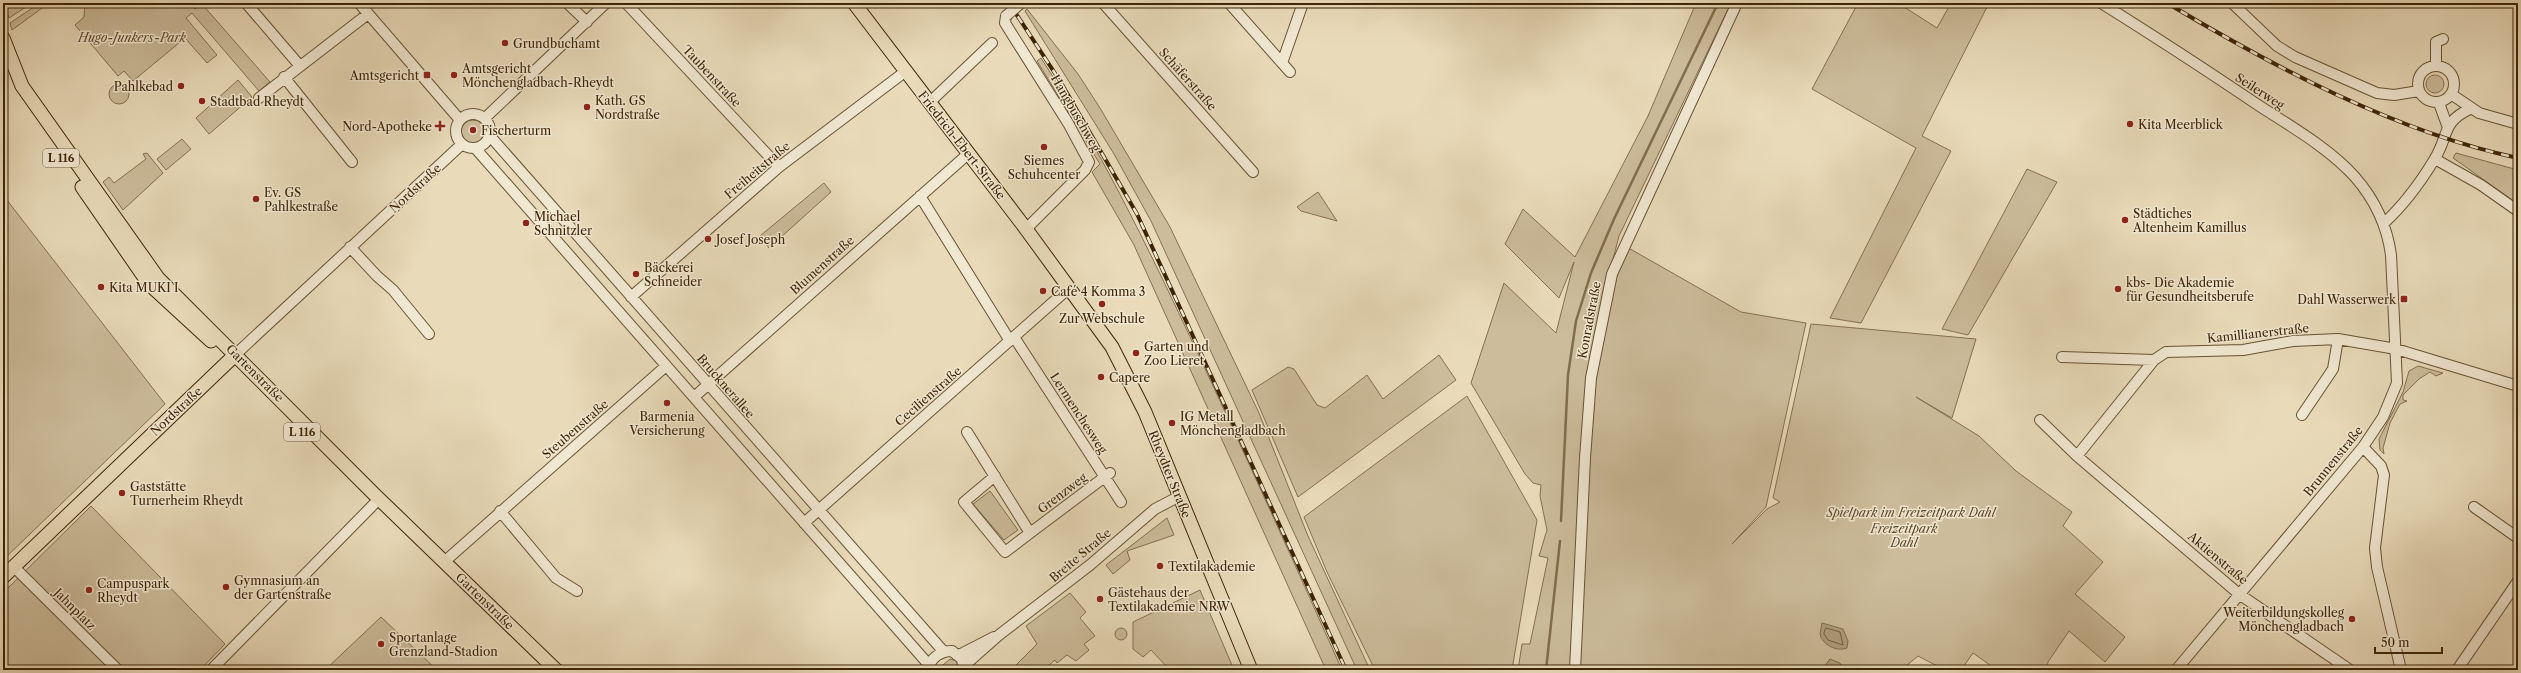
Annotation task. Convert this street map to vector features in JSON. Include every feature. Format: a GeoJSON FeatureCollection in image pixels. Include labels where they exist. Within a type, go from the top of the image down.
{"type":"FeatureCollection","features":[{"type":"Feature","properties":{"kind":"main road","name":"Friedrich-Ebert-Straße"},"geometry":{"type":"LineString","coordinates":[[854,3],[1026,229],[1069,288]]}},
{"type":"Feature","properties":{"kind":"main road","name":"Gartenstraße"},"geometry":{"type":"LineString","coordinates":[[3,38],[22,86],[158,278],[374,504],[544,670]]}},
{"type":"Feature","properties":{"kind":"main road","name":"Gartenstraße"},"geometry":{"type":"LineString","coordinates":[[3,62],[17,93],[149,284],[233,357],[556,670]]}},
{"type":"Feature","properties":{"kind":"main road","name":"Rheydter Straße"},"geometry":{"type":"LineString","coordinates":[[1069,288],[1112,347],[1126,372],[1145,412],[1178,496],[1251,670]]}},
{"type":"Feature","properties":{"kind":"main road","name":"Nordstraße"},"geometry":{"type":"LineString","coordinates":[[3,577],[233,357]]}},
{"type":"Feature","properties":{"kind":"street"},"geometry":{"type":"LineString","coordinates":[[246,3],[300,66]]}},
{"type":"Feature","properties":{"kind":"street"},"geometry":{"type":"LineString","coordinates":[[359,3],[460,120]]}},
{"type":"Feature","properties":{"kind":"street"},"geometry":{"type":"LineString","coordinates":[[566,3],[587,22]]}},
{"type":"Feature","properties":{"kind":"street"},"geometry":{"type":"LineString","coordinates":[[485,118],[606,3]]}},
{"type":"Feature","properties":{"kind":"street","name":"Taubenstraße"},"geometry":{"type":"LineString","coordinates":[[626,3],[779,167]]}},
{"type":"Feature","properties":{"kind":"street","name":"Hangbuschweg"},"geometry":{"type":"LineString","coordinates":[[1021,3],[1006,16],[1006,23],[1089,158],[1089,165],[1085,170],[1026,229]]}},
{"type":"Feature","properties":{"kind":"street","name":"Schäferstraße"},"geometry":{"type":"LineString","coordinates":[[1103,3],[1252,172]]}},
{"type":"Feature","properties":{"kind":"street"},"geometry":{"type":"LineString","coordinates":[[1228,3],[1290,72]]}},
{"type":"Feature","properties":{"kind":"street"},"geometry":{"type":"LineString","coordinates":[[1282,63],[1302,3]]}},
{"type":"Feature","properties":{"kind":"street","name":"Konradstraße"},"geometry":{"type":"LineString","coordinates":[[1575,670],[1591,378],[1612,274],[1737,3]]}},
{"type":"Feature","properties":{"kind":"street","name":"Seilerweg"},"geometry":{"type":"LineString","coordinates":[[2101,3],[2281,120],[2337,160],[2366,190],[2384,223]]}},
{"type":"Feature","properties":{"kind":"street"},"geometry":{"type":"LineString","coordinates":[[2232,3],[2277,46],[2295,57],[2377,93],[2394,95],[2419,91]]}},
{"type":"Feature","properties":{"kind":"street"},"geometry":{"type":"LineString","coordinates":[[259,98],[284,77],[368,14]]}},
{"type":"Feature","properties":{"kind":"street"},"geometry":{"type":"LineString","coordinates":[[2436,66],[2436,42],[2443,39]]}},
{"type":"Feature","properties":{"kind":"street"},"geometry":{"type":"LineString","coordinates":[[929,103],[992,43]]}},
{"type":"Feature","properties":{"kind":"street"},"geometry":{"type":"LineString","coordinates":[[2436,66],[2442,67],[2452,76],[2454,86],[2451,94],[2439,103],[2429,101],[2419,91],[2419,77],[2425,70],[2436,66]]}},
{"type":"Feature","properties":{"kind":"street","name":"Freiheitstraße"},"geometry":{"type":"LineString","coordinates":[[631,297],[779,167],[906,71]]}},
{"type":"Feature","properties":{"kind":"street"},"geometry":{"type":"LineString","coordinates":[[284,77],[352,162]]}},
{"type":"Feature","properties":{"kind":"street"},"geometry":{"type":"LineString","coordinates":[[2451,94],[2479,114],[2518,124]]}},
{"type":"Feature","properties":{"kind":"street"},"geometry":{"type":"LineString","coordinates":[[2439,103],[2448,125]]}},
{"type":"Feature","properties":{"kind":"street"},"geometry":{"type":"LineString","coordinates":[[2384,223],[2413,192],[2435,159],[2448,125],[2460,113],[2470,108]]}},
{"type":"Feature","properties":{"kind":"street"},"geometry":{"type":"LineString","coordinates":[[476,149],[486,144],[490,136],[490,127],[485,118],[475,114],[470,114],[460,120],[456,135],[461,144],[476,149],[929,668],[934,658],[944,652],[952,651],[959,655],[964,667]]}},
{"type":"Feature","properties":{"kind":"street","name":"Brucknerallee"},"geometry":{"type":"LineString","coordinates":[[490,136],[944,652]]}},
{"type":"Feature","properties":{"kind":"street","name":"Nordstraße"},"geometry":{"type":"LineString","coordinates":[[233,357],[461,144]]}},
{"type":"Feature","properties":{"kind":"street","name":"Blumenstraße"},"geometry":{"type":"LineString","coordinates":[[694,397],[968,154]]}},
{"type":"Feature","properties":{"kind":"street"},"geometry":{"type":"LineString","coordinates":[[2435,159],[2481,185],[2518,211]]}},
{"type":"Feature","properties":{"kind":"street","name":"Lermenchesweg"},"geometry":{"type":"LineString","coordinates":[[920,196],[1012,339],[1107,475],[1120,502]]}},
{"type":"Feature","properties":{"kind":"street","name":"Brunnenstraße"},"geometry":{"type":"LineString","coordinates":[[2176,670],[2363,447],[2383,416],[2397,384],[2390,255],[2384,223]]}},
{"type":"Feature","properties":{"kind":"street"},"geometry":{"type":"LineString","coordinates":[[350,247],[377,276],[393,290],[429,334]]}},
{"type":"Feature","properties":{"kind":"street","name":"Cecilienstraße"},"geometry":{"type":"LineString","coordinates":[[804,523],[1069,288]]}},
{"type":"Feature","properties":{"kind":"street"},"geometry":{"type":"LineString","coordinates":[[2302,415],[2333,369],[2338,339]]}},
{"type":"Feature","properties":{"kind":"street","name":"Kamillianerstraße"},"geometry":{"type":"LineString","coordinates":[[2062,357],[2154,360],[2166,352],[2243,350],[2293,341],[2338,339],[2396,349],[2518,386]]}},
{"type":"Feature","properties":{"kind":"street"},"geometry":{"type":"LineString","coordinates":[[2077,456],[2154,360]]}},
{"type":"Feature","properties":{"kind":"street","name":"Steubenstraße"},"geometry":{"type":"LineString","coordinates":[[444,562],[666,366]]}},
{"type":"Feature","properties":{"kind":"street","name":"Aktienstraße"},"geometry":{"type":"LineString","coordinates":[[2040,420],[2077,456],[2239,594],[2350,670]]}},
{"type":"Feature","properties":{"kind":"street"},"geometry":{"type":"LineString","coordinates":[[967,432],[1030,533]]}},
{"type":"Feature","properties":{"kind":"street"},"geometry":{"type":"LineString","coordinates":[[2363,447],[2382,466],[2384,475],[2375,548],[2377,567],[2401,670]]}},
{"type":"Feature","properties":{"kind":"street","name":"Grenzweg"},"geometry":{"type":"LineString","coordinates":[[995,476],[964,502],[1005,552],[1107,475]]}},
{"type":"Feature","properties":{"kind":"street","name":"Breite Straße"},"geometry":{"type":"LineString","coordinates":[[964,667],[999,635],[1090,565],[1155,509],[1178,496]]}},
{"type":"Feature","properties":{"kind":"street"},"geometry":{"type":"LineString","coordinates":[[211,670],[374,504]]}},
{"type":"Feature","properties":{"kind":"street"},"geometry":{"type":"LineString","coordinates":[[2474,507],[2518,538]]}},
{"type":"Feature","properties":{"kind":"street"},"geometry":{"type":"LineString","coordinates":[[500,512],[556,578],[577,591]]}},
{"type":"Feature","properties":{"kind":"street","name":"Jahnplatz"},"geometry":{"type":"LineString","coordinates":[[14,567],[118,670]]}},
{"type":"Feature","properties":{"kind":"street"},"geometry":{"type":"LineString","coordinates":[[2457,670],[2518,582]]}},
{"type":"Feature","properties":{"kind":"street","name":"Breite Straße"},"geometry":{"type":"LineString","coordinates":[[959,655],[982,641],[999,635]]}},
{"type":"Feature","properties":{"kind":"green space"},"geometry":{"type":"Polygon","coordinates":[[[3,3],[32,3],[9,18],[3,3]]]}},
{"type":"Feature","properties":{"kind":"green space"},"geometry":{"type":"Polygon","coordinates":[[[40,3],[49,3],[12,30],[10,23],[40,3]]]}},
{"type":"Feature","properties":{"kind":"green space","name":"Hugo-Junkers-Park"},"geometry":{"type":"Polygon","coordinates":[[[85,3],[190,3],[195,9],[202,4],[270,82],[259,91],[192,13],[186,18],[217,55],[207,63],[185,38],[133,81],[124,71],[118,76],[75,25],[84,17],[85,3]]]}},
{"type":"Feature","properties":{"kind":"green space"},"geometry":{"type":"Polygon","coordinates":[[[1696,3],[1731,3],[1619,236],[1601,306],[1572,670],[1518,670],[1522,644],[1530,644],[1548,558],[1539,556],[1547,530],[1540,496],[1541,485],[1533,483],[1525,474],[1471,383],[1504,283],[1556,333],[1574,262],[1559,298],[1505,244],[1523,209],[1575,257],[1648,116],[1696,3]]]}},
{"type":"Feature","properties":{"kind":"green space"},"geometry":{"type":"Polygon","coordinates":[[[1858,3],[1898,3],[1937,28],[1951,3],[1989,3],[1922,136],[1951,151],[1861,323],[1830,318],[1916,148],[1812,89],[1858,3]]]}},
{"type":"Feature","properties":{"kind":"green space"},"geometry":{"type":"Polygon","coordinates":[[[1027,9],[1078,74],[1100,108],[1170,227],[1259,413],[1308,536],[1370,670],[1357,670],[1151,221],[1114,154],[1025,11],[1027,9]]]}},
{"type":"Feature","properties":{"kind":"green space"},"geometry":{"type":"Polygon","coordinates":[[[1041,58],[1088,135],[1130,213],[1188,332],[1342,670],[1326,670],[1134,245],[1092,172],[1100,164],[1037,61],[1041,58]]]}},
{"type":"Feature","properties":{"kind":"green space"},"geometry":{"type":"Polygon","coordinates":[[[2431,75],[2439,75],[2444,80],[2442,91],[2439,93],[2431,93],[2426,88],[2426,80],[2431,75]]]}},
{"type":"Feature","properties":{"kind":"green space"},"geometry":{"type":"Polygon","coordinates":[[[238,80],[252,97],[209,134],[196,118],[238,80]]]}},
{"type":"Feature","properties":{"kind":"green space"},"geometry":{"type":"Polygon","coordinates":[[[119,84],[126,87],[129,94],[126,101],[119,104],[112,101],[109,94],[112,87],[119,84]]]}},
{"type":"Feature","properties":{"kind":"green space"},"geometry":{"type":"Polygon","coordinates":[[[473,120],[482,123],[485,132],[482,141],[473,144],[464,141],[461,132],[464,123],[473,120]]]}},
{"type":"Feature","properties":{"kind":"green space"},"geometry":{"type":"Polygon","coordinates":[[[182,139],[191,149],[166,170],[157,159],[182,139]]]}},
{"type":"Feature","properties":{"kind":"green space"},"geometry":{"type":"Polygon","coordinates":[[[147,153],[163,173],[123,210],[103,182],[109,177],[114,183],[146,159],[143,154],[147,153]]]}},
{"type":"Feature","properties":{"kind":"green space"},"geometry":{"type":"Polygon","coordinates":[[[2456,153],[2518,170],[2518,204],[2453,158],[2456,153]]]}},
{"type":"Feature","properties":{"kind":"green space"},"geometry":{"type":"Polygon","coordinates":[[[2027,169],[2057,182],[1968,335],[1942,329],[2027,169]]]}},
{"type":"Feature","properties":{"kind":"green space"},"geometry":{"type":"Polygon","coordinates":[[[824,183],[831,192],[769,248],[760,236],[824,183]]]}},
{"type":"Feature","properties":{"kind":"green space"},"geometry":{"type":"Polygon","coordinates":[[[1318,192],[1337,221],[1301,211],[1297,207],[1318,192]]]}},
{"type":"Feature","properties":{"kind":"green space"},"geometry":{"type":"Polygon","coordinates":[[[3,195],[165,404],[3,560],[3,195]]]}},
{"type":"Feature","properties":{"kind":"green space"},"geometry":{"type":"Polygon","coordinates":[[[1625,246],[1741,312],[1806,323],[1766,507],[1732,544],[1767,509],[1780,502],[1773,498],[1811,324],[1976,339],[1952,418],[1916,397],[1979,436],[2016,471],[2072,512],[2063,526],[2103,562],[2075,594],[2125,637],[2105,662],[2069,631],[2048,662],[2047,670],[1997,670],[1973,653],[1961,670],[1945,670],[1918,656],[1901,670],[1575,670],[1597,352],[1612,284],[1625,246]]]}},
{"type":"Feature","properties":{"kind":"green space"},"geometry":{"type":"Polygon","coordinates":[[[1439,355],[1456,380],[1298,497],[1252,390],[1288,367],[1294,369],[1317,405],[1325,408],[1367,375],[1383,399],[1439,355]]]}},
{"type":"Feature","properties":{"kind":"green space"},"geometry":{"type":"Polygon","coordinates":[[[2418,366],[2443,373],[2436,376],[2430,372],[2419,379],[2403,395],[2403,400],[2407,401],[2400,404],[2390,423],[2383,448],[2384,454],[2380,450],[2379,439],[2403,392],[2409,371],[2418,366]]]}},
{"type":"Feature","properties":{"kind":"green space"},"geometry":{"type":"Polygon","coordinates":[[[1467,396],[1537,520],[1512,670],[1375,670],[1327,572],[1304,517],[1467,396]]]}},
{"type":"Feature","properties":{"kind":"green space"},"geometry":{"type":"Polygon","coordinates":[[[990,491],[1018,530],[1004,540],[973,504],[990,491]]]}},
{"type":"Feature","properties":{"kind":"green space","name":"Campuspark Rheydt"},"geometry":{"type":"Polygon","coordinates":[[[91,506],[225,644],[200,670],[3,670],[3,593],[91,506]]]}},
{"type":"Feature","properties":{"kind":"green space"},"geometry":{"type":"Polygon","coordinates":[[[1167,518],[1174,535],[1127,551],[1130,560],[1113,574],[1106,565],[1167,518]]]}},
{"type":"Feature","properties":{"kind":"green space"},"geometry":{"type":"Polygon","coordinates":[[[1200,590],[1234,670],[1222,670],[1217,665],[1211,670],[1170,670],[1151,650],[1143,657],[1133,649],[1133,622],[1200,590]]]}},
{"type":"Feature","properties":{"kind":"green space"},"geometry":{"type":"Polygon","coordinates":[[[1070,593],[1086,612],[1080,618],[1095,636],[1084,644],[1089,650],[1076,661],[1067,655],[1057,663],[1055,660],[1047,667],[1049,670],[1011,670],[1037,644],[1026,626],[1070,593]]]}},
{"type":"Feature","properties":{"kind":"green space","name":"Sportanlage Grenzland-Stadion"},"geometry":{"type":"Polygon","coordinates":[[[381,617],[437,670],[325,670],[381,617]]]}},
{"type":"Feature","properties":{"kind":"green space"},"geometry":{"type":"Polygon","coordinates":[[[1123,628],[1126,629],[1126,639],[1119,640],[1116,639],[1115,632],[1116,629],[1123,628]]]}},
{"type":"Feature","properties":{"kind":"green space"},"geometry":{"type":"Polygon","coordinates":[[[950,659],[957,661],[957,670],[937,670],[950,659]]]}},
{"type":"Feature","properties":{"kind":"water"},"geometry":{"type":"Polygon","coordinates":[[[1822,623],[1843,629],[1848,641],[1847,648],[1839,649],[1830,647],[1821,638],[1820,634],[1822,623]]]}},
{"type":"Feature","properties":{"kind":"water"},"geometry":{"type":"Polygon","coordinates":[[[1830,659],[1840,663],[1844,670],[1822,670],[1830,659]]]}},
{"type":"Feature","properties":{"kind":"waterway"},"geometry":{"type":"LineString","coordinates":[[1561,521],[1568,375],[1576,321],[1591,273],[1614,219],[1718,3]]}},
{"type":"Feature","properties":{"kind":"waterway"},"geometry":{"type":"LineString","coordinates":[[1546,670],[1560,541]]}},
{"type":"Feature","properties":{"kind":"railway"},"geometry":{"type":"LineString","coordinates":[[1009,3],[1060,81],[1137,214],[1346,670]]}},
{"type":"Feature","properties":{"kind":"railway"},"geometry":{"type":"LineString","coordinates":[[2167,3],[2250,51],[2337,95],[2427,132],[2518,158]]}},
{"type":"Feature","properties":{"kind":"place","name":"Grundbuchamt"},"geometry":{"type":"Point","coordinates":[505,43]}},
{"type":"Feature","properties":{"kind":"place","name":"Amtsgericht"},"geometry":{"type":"Point","coordinates":[427,75]}},
{"type":"Feature","properties":{"kind":"place","name":"Amtsgericht Mönchengladbach-Rheydt"},"geometry":{"type":"Point","coordinates":[454,75]}},
{"type":"Feature","properties":{"kind":"place","name":"Pahlkebad"},"geometry":{"type":"Point","coordinates":[181,86]}},
{"type":"Feature","properties":{"kind":"place","name":"Stadtbad Rheydt"},"geometry":{"type":"Point","coordinates":[202,101]}},
{"type":"Feature","properties":{"kind":"place","name":"Kath. GS Nordstraße"},"geometry":{"type":"Point","coordinates":[587,107]}},
{"type":"Feature","properties":{"kind":"place","name":"Kita Meerblick"},"geometry":{"type":"Point","coordinates":[2130,124]}},
{"type":"Feature","properties":{"kind":"place","name":"Nord-Apotheke"},"geometry":{"type":"Point","coordinates":[440,126]}},
{"type":"Feature","properties":{"kind":"place","name":"Fischerturm"},"geometry":{"type":"Point","coordinates":[473,130]}},
{"type":"Feature","properties":{"kind":"place","name":"Siemes Schuhcenter"},"geometry":{"type":"Point","coordinates":[1044,147]}},
{"type":"Feature","properties":{"kind":"place","name":"Ev. GS Pahlkestraße"},"geometry":{"type":"Point","coordinates":[256,199]}},
{"type":"Feature","properties":{"kind":"place","name":"Städtiches Altenheim Kamillus"},"geometry":{"type":"Point","coordinates":[2125,220]}},
{"type":"Feature","properties":{"kind":"place","name":"Michael Schnitzler"},"geometry":{"type":"Point","coordinates":[526,223]}},
{"type":"Feature","properties":{"kind":"place","name":"Josef Joseph"},"geometry":{"type":"Point","coordinates":[708,239]}},
{"type":"Feature","properties":{"kind":"place","name":"Bäckerei Schneider"},"geometry":{"type":"Point","coordinates":[636,274]}},
{"type":"Feature","properties":{"kind":"place","name":"Kita MUKI I"},"geometry":{"type":"Point","coordinates":[101,287]}},
{"type":"Feature","properties":{"kind":"place","name":"kbs- Die Akademie für Gesundheitsberufe"},"geometry":{"type":"Point","coordinates":[2118,289]}},
{"type":"Feature","properties":{"kind":"place","name":"Café 4 Komma 3"},"geometry":{"type":"Point","coordinates":[1043,291]}},
{"type":"Feature","properties":{"kind":"place","name":"Dahl Wasserwerk"},"geometry":{"type":"Point","coordinates":[2404,299]}},
{"type":"Feature","properties":{"kind":"place","name":"Zur Webschule"},"geometry":{"type":"Point","coordinates":[1102,304]}},
{"type":"Feature","properties":{"kind":"place","name":"Garten und Zoo Lieret"},"geometry":{"type":"Point","coordinates":[1136,353]}},
{"type":"Feature","properties":{"kind":"place","name":"Capere"},"geometry":{"type":"Point","coordinates":[1101,377]}},
{"type":"Feature","properties":{"kind":"place","name":"Barmenia Versicherung"},"geometry":{"type":"Point","coordinates":[667,403]}},
{"type":"Feature","properties":{"kind":"place","name":"IG Metall Mönchengladbach"},"geometry":{"type":"Point","coordinates":[1172,423]}},
{"type":"Feature","properties":{"kind":"place","name":"Gaststätte Turnerheim Rheydt"},"geometry":{"type":"Point","coordinates":[122,493]}},
{"type":"Feature","properties":{"kind":"place","name":"Textilakademie"},"geometry":{"type":"Point","coordinates":[1160,566]}},
{"type":"Feature","properties":{"kind":"place","name":"Gymnasium an der Gartenstraße"},"geometry":{"type":"Point","coordinates":[226,587]}},
{"type":"Feature","properties":{"kind":"place","name":"Campuspark Rheydt"},"geometry":{"type":"Point","coordinates":[89,590]}},
{"type":"Feature","properties":{"kind":"place","name":"Gästehaus der Textilakademie NRW"},"geometry":{"type":"Point","coordinates":[1100,599]}},
{"type":"Feature","properties":{"kind":"place","name":"Weiterbildungskolleg Mönchengladbach"},"geometry":{"type":"Point","coordinates":[2352,619]}},
{"type":"Feature","properties":{"kind":"place","name":"Sportanlage Grenzland-Stadion"},"geometry":{"type":"Point","coordinates":[381,644]}},
{"type":"Feature","properties":{"kind":"park label","name":"Spielpark im Freizeitpark Dahl"},"geometry":{"type":"Point","coordinates":[1911,512]}},
{"type":"Feature","properties":{"kind":"park label","name":"Freizeitpark Dahl"},"geometry":{"type":"Point","coordinates":[1904,535]}}]}
